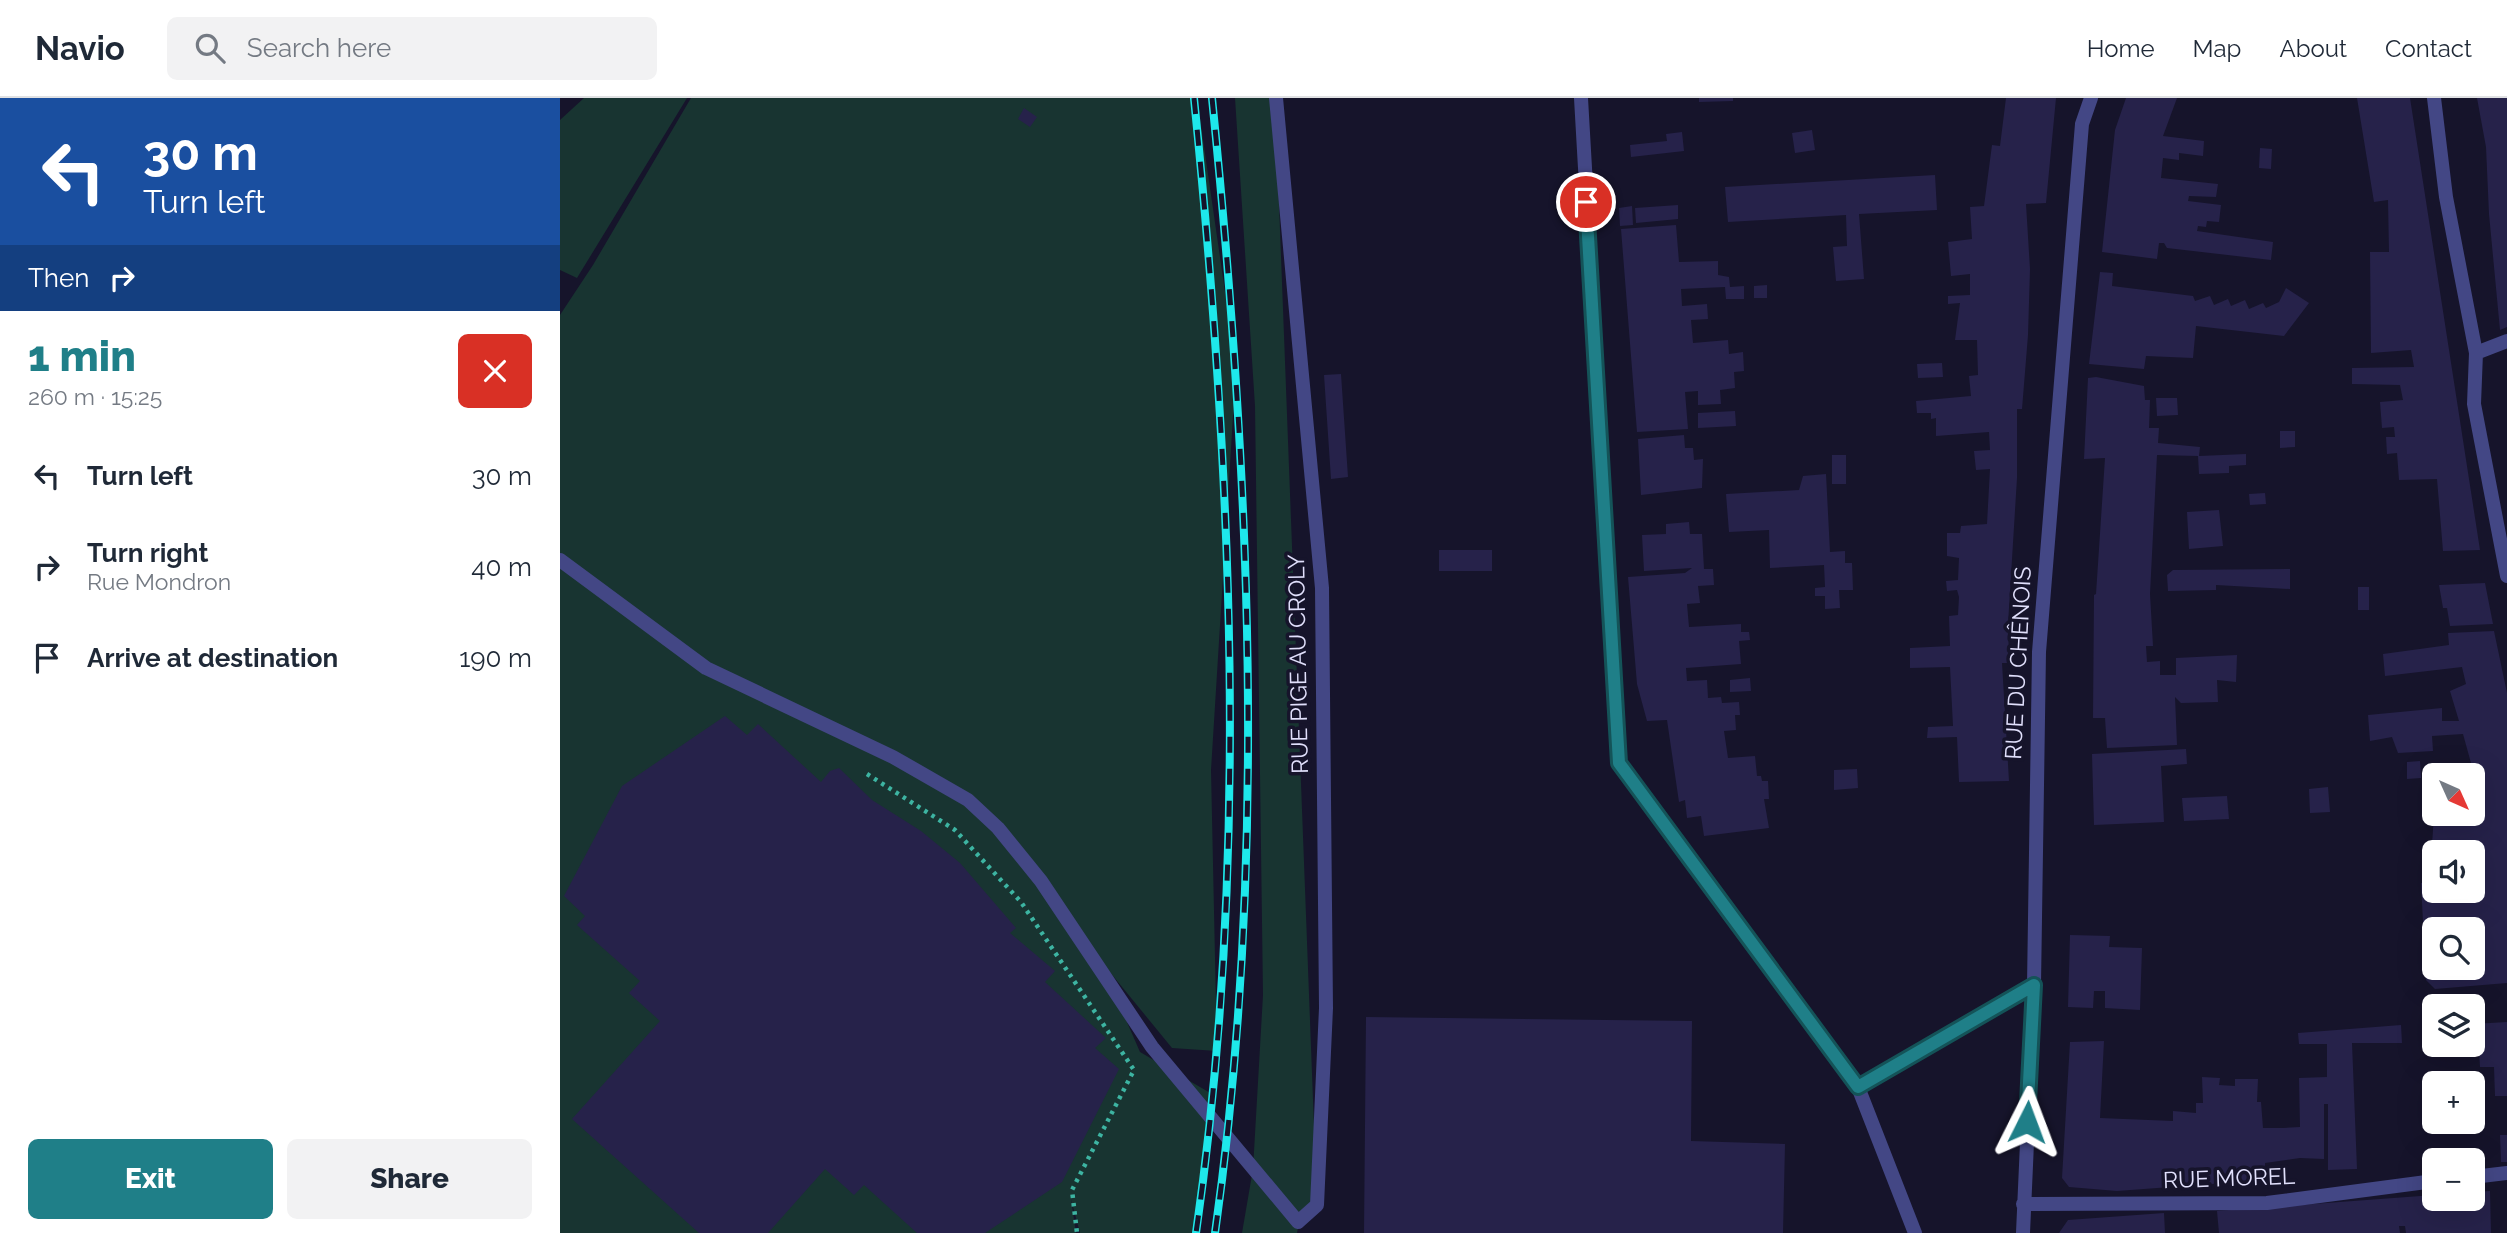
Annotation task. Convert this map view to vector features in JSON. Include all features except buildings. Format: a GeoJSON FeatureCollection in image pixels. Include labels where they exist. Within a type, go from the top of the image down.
{"type":"FeatureCollection","features":[{"type":"Feature","properties":{"kind":"street","name":"RUE PIGE AU CROLY"},"geometry":{"type":"LineString","coordinates":[[560,560],[706,668],[893,757],[968,800],[998,828],[1041,881],[1152,1047],[1298,1222],[1317,1205],[1326,1008],[1322,588],[1276,98]]}},
{"type":"Feature","properties":{"kind":"street"},"geometry":{"type":"LineString","coordinates":[[1581,98],[1619,763],[1858,1087],[1915,1233]]}},
{"type":"Feature","properties":{"kind":"street","name":"RUE DU CHÊNOIS"},"geometry":{"type":"LineString","coordinates":[[2023,1233],[2034,985],[2039,652],[2082,124],[2091,98]]}},
{"type":"Feature","properties":{"kind":"street"},"geometry":{"type":"LineString","coordinates":[[2434,98],[2446,197],[2476,353],[2474,404],[2488,493],[2507,576]]}},
{"type":"Feature","properties":{"kind":"street"},"geometry":{"type":"LineString","coordinates":[[2476,353],[2507,341]]}},
{"type":"Feature","properties":{"kind":"street"},"geometry":{"type":"LineString","coordinates":[[1858,1087],[2034,985]]}},
{"type":"Feature","properties":{"kind":"street"},"geometry":{"type":"LineString","coordinates":[[2485,1176],[2507,1173]]}},
{"type":"Feature","properties":{"kind":"street","name":"RUE MOREL"},"geometry":{"type":"LineString","coordinates":[[2024,1204],[2267,1203],[2422,1183]]}},
{"type":"Feature","properties":{"kind":"path"},"geometry":{"type":"LineString","coordinates":[[860,770],[955,830],[1021,902],[1134,1070],[1072,1190],[1077,1233]]}},
{"type":"Feature","properties":{"kind":"green space"},"geometry":{"type":"Polygon","coordinates":[[[584,98],[687,98],[577,278],[560,270],[560,120],[584,98]]]}},
{"type":"Feature","properties":{"kind":"green space"},"geometry":{"type":"Polygon","coordinates":[[[691,98],[1197,98],[1236,368],[1211,770],[1217,1051],[1172,1048],[1100,960],[1140,1052],[1212,1094],[1194,1233],[1080,1233],[1071,1199],[1076,1233],[560,1233],[560,315],[593,265],[691,98]]]}},
{"type":"Feature","properties":{"kind":"green space"},"geometry":{"type":"Polygon","coordinates":[[[1235,98],[1275,98],[1317,1205],[1299,1222],[1297,1233],[1242,1233],[1253,1169],[1263,995],[1255,406],[1235,98]]]}},
{"type":"Feature","properties":{"kind":"railway"},"geometry":{"type":"LineString","coordinates":[[1194,98],[1218,382],[1230,666],[1224,950],[1213,1092],[1196,1233]]}},
{"type":"Feature","properties":{"kind":"railway"},"geometry":{"type":"LineString","coordinates":[[1212,98],[1236,381],[1248,666],[1242,950],[1232,1092],[1215,1233]]}},
{"type":"Feature","properties":{"kind":"route"},"geometry":{"type":"LineString","coordinates":[[1586,202],[1619,763],[1858,1087],[2034,985],[2027,1122]]}}]}
